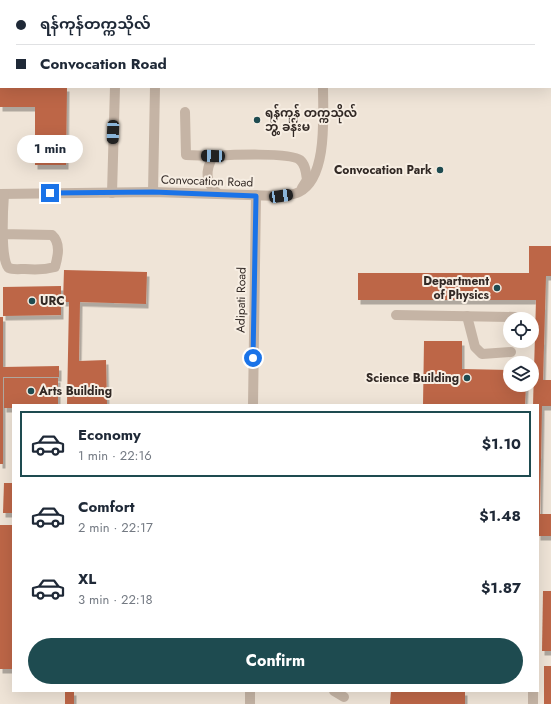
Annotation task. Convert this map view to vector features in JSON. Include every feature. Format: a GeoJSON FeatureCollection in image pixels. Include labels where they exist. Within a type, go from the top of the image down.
{"type":"FeatureCollection","features":[{"type":"Feature","properties":{"kind":"street"},"geometry":{"type":"LineString","coordinates":[[112,193],[115,88]]}},
{"type":"Feature","properties":{"kind":"street"},"geometry":{"type":"LineString","coordinates":[[153,192],[155,88]]}},
{"type":"Feature","properties":{"kind":"street"},"geometry":{"type":"LineString","coordinates":[[300,192],[310,183],[321,153],[323,88]]}},
{"type":"Feature","properties":{"kind":"street"},"geometry":{"type":"LineString","coordinates":[[185,112],[186,155],[286,156],[300,160],[305,167],[307,180],[300,192]]}},
{"type":"Feature","properties":{"kind":"street"},"geometry":{"type":"LineString","coordinates":[[213,156],[208,165],[206,176],[209,186],[218,194]]}},
{"type":"Feature","properties":{"kind":"street","name":"Convocation Road"},"geometry":{"type":"LineString","coordinates":[[2,194],[153,192],[281,196],[300,192]]}},
{"type":"Feature","properties":{"kind":"street"},"geometry":{"type":"LineString","coordinates":[[1,234],[52,235],[58,244],[55,267],[45,270],[9,268],[2,262],[0,251],[2,194]]}},
{"type":"Feature","properties":{"kind":"street","name":"Adipati Road"},"geometry":{"type":"LineString","coordinates":[[253,404],[256,196]]}},
{"type":"Feature","properties":{"kind":"street"},"geometry":{"type":"LineString","coordinates":[[396,315],[503,317]]}},
{"type":"Feature","properties":{"kind":"street"},"geometry":{"type":"LineString","coordinates":[[467,316],[475,347],[482,354],[511,352]]}},
{"type":"Feature","properties":{"kind":"street"},"geometry":{"type":"LineString","coordinates":[[250,692],[250,704]]}},
{"type":"Feature","properties":{"kind":"street"},"geometry":{"type":"LineString","coordinates":[[335,692],[344,698]]}},
{"type":"Feature","properties":{"kind":"street"},"geometry":{"type":"LineString","coordinates":[[533,692],[533,704]]}},
{"type":"Feature","properties":{"kind":"building"},"geometry":{"type":"Polygon","coordinates":[[[0,88],[67,88],[66,165],[35,165],[35,107],[0,107],[0,88]]]}},
{"type":"Feature","properties":{"kind":"building"},"geometry":{"type":"Polygon","coordinates":[[[529,246],[551,246],[551,276],[546,276],[543,380],[551,380],[551,406],[542,406],[540,514],[551,514],[551,536],[539,536],[539,404],[533,404],[533,392],[539,392],[539,356],[534,356],[535,348],[539,348],[539,312],[536,312],[536,300],[358,300],[358,273],[529,273],[529,246]]]}},
{"type":"Feature","properties":{"kind":"building"},"geometry":{"type":"Polygon","coordinates":[[[64,270],[147,272],[146,304],[80,302],[79,361],[106,360],[107,404],[67,404],[69,302],[63,302],[64,270]]]}},
{"type":"Feature","properties":{"kind":"building","name":"URC"},"geometry":{"type":"Polygon","coordinates":[[[61,286],[61,315],[3,316],[3,287],[61,286]]]}},
{"type":"Feature","properties":{"kind":"building"},"geometry":{"type":"Polygon","coordinates":[[[0,317],[3,317],[3,367],[59,366],[59,377],[3,377],[3,464],[0,464],[0,317]]]}},
{"type":"Feature","properties":{"kind":"building","name":"Science Building"},"geometry":{"type":"Polygon","coordinates":[[[424,341],[462,341],[462,369],[503,370],[503,392],[526,392],[525,404],[423,404],[424,341]]]}},
{"type":"Feature","properties":{"kind":"building","name":"Arts Building"},"geometry":{"type":"Polygon","coordinates":[[[4,378],[58,378],[58,404],[12,404],[12,408],[4,408],[4,378]]]}},
{"type":"Feature","properties":{"kind":"building"},"geometry":{"type":"Polygon","coordinates":[[[4,483],[12,483],[12,513],[3,513],[4,483]]]}},
{"type":"Feature","properties":{"kind":"building"},"geometry":{"type":"Polygon","coordinates":[[[0,525],[12,525],[12,669],[0,669],[0,525]]]}},
{"type":"Feature","properties":{"kind":"building"},"geometry":{"type":"Polygon","coordinates":[[[543,591],[551,591],[551,651],[542,651],[543,591]]]}},
{"type":"Feature","properties":{"kind":"building"},"geometry":{"type":"Polygon","coordinates":[[[544,666],[551,666],[551,704],[544,704],[544,666]]]}},
{"type":"Feature","properties":{"kind":"building"},"geometry":{"type":"Polygon","coordinates":[[[65,692],[74,692],[74,704],[65,704],[65,692]]]}},
{"type":"Feature","properties":{"kind":"building"},"geometry":{"type":"Polygon","coordinates":[[[391,692],[465,692],[465,704],[390,704],[391,692]]]}},
{"type":"Feature","properties":{"kind":"place","name":"ရန်ကုန် တက္ကသိုလ် ဘွဲ့ ခန်းမ"},"geometry":{"type":"Point","coordinates":[257,120]}},
{"type":"Feature","properties":{"kind":"place","name":"Convocation Park"},"geometry":{"type":"Point","coordinates":[440,170]}},
{"type":"Feature","properties":{"kind":"place","name":"Department of Physics"},"geometry":{"type":"Point","coordinates":[497,288]}},
{"type":"Feature","properties":{"kind":"place","name":"URC"},"geometry":{"type":"Point","coordinates":[32,301]}},
{"type":"Feature","properties":{"kind":"place","name":"Science Building"},"geometry":{"type":"Point","coordinates":[467,378]}},
{"type":"Feature","properties":{"kind":"place","name":"Arts Building"},"geometry":{"type":"Point","coordinates":[31,391]}},
{"type":"Feature","properties":{"kind":"route"},"geometry":{"type":"LineString","coordinates":[[50,193],[153,192],[256,196],[253,358]]}}]}
